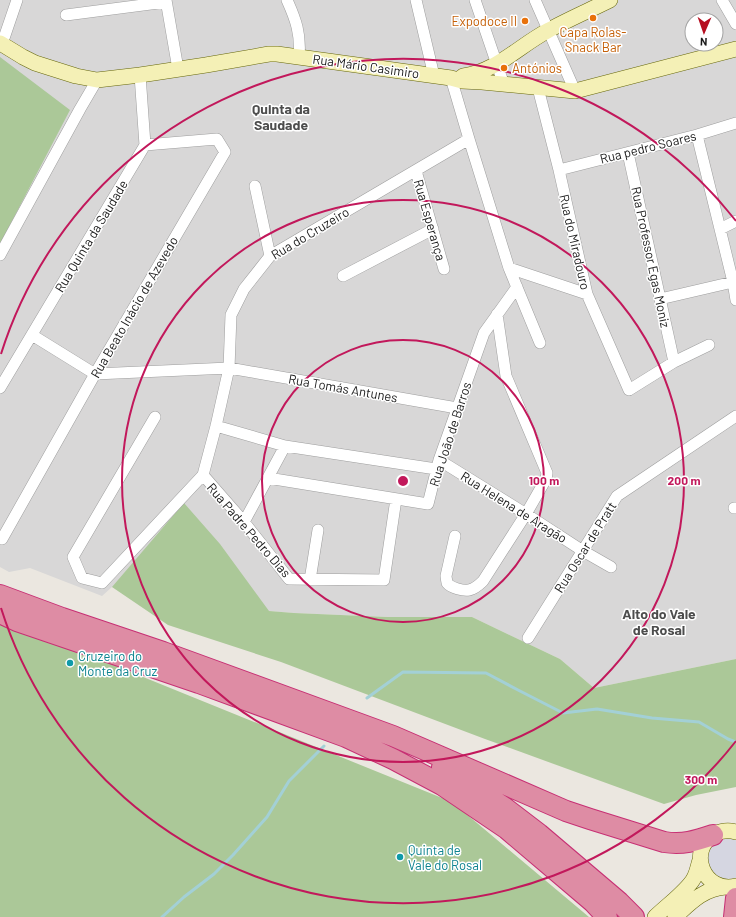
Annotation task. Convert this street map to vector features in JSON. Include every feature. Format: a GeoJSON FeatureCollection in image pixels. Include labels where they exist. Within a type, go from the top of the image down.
{"type":"FeatureCollection","features":[{"type":"Feature","properties":{"kind":"highway"},"geometry":{"type":"LineString","coordinates":[[0,595],[62,618],[163,652],[393,736],[553,805],[590,819],[664,842],[672,843],[689,843],[728,832]]}},
{"type":"Feature","properties":{"kind":"highway"},"geometry":{"type":"LineString","coordinates":[[0,613],[17,621],[199,683],[346,737],[393,759],[442,785],[507,829],[593,902],[607,917]]}},
{"type":"Feature","properties":{"kind":"highway"},"geometry":{"type":"LineString","coordinates":[[393,736],[505,808],[539,834],[620,902],[634,917]]}},
{"type":"Feature","properties":{"kind":"highway"},"geometry":{"type":"LineString","coordinates":[[733,890],[734,917]]}},
{"type":"Feature","properties":{"kind":"street"},"geometry":{"type":"LineString","coordinates":[[1,46],[17,0]]}},
{"type":"Feature","properties":{"kind":"street"},"geometry":{"type":"LineString","coordinates":[[287,0],[298,26],[300,44],[299,57]]}},
{"type":"Feature","properties":{"kind":"street"},"geometry":{"type":"LineString","coordinates":[[416,0],[434,76]]}},
{"type":"Feature","properties":{"kind":"street"},"geometry":{"type":"LineString","coordinates":[[475,0],[504,85]]}},
{"type":"Feature","properties":{"kind":"street"},"geometry":{"type":"LineString","coordinates":[[535,0],[575,91]]}},
{"type":"Feature","properties":{"kind":"street"},"geometry":{"type":"LineString","coordinates":[[540,343],[509,268],[451,78],[485,71],[548,30],[610,0]]}},
{"type":"Feature","properties":{"kind":"street"},"geometry":{"type":"LineString","coordinates":[[722,0],[736,24]]}},
{"type":"Feature","properties":{"kind":"street"},"geometry":{"type":"LineString","coordinates":[[66,14],[166,1],[178,69]]}},
{"type":"Feature","properties":{"kind":"street","name":"Rua Mário Casimiro"},"geometry":{"type":"LineString","coordinates":[[1,46],[35,63],[76,76],[97,80],[140,75],[269,54],[451,78],[462,81],[575,91],[736,49]]}},
{"type":"Feature","properties":{"kind":"street"},"geometry":{"type":"LineString","coordinates":[[140,75],[145,145]]}},
{"type":"Feature","properties":{"kind":"street"},"geometry":{"type":"LineString","coordinates":[[0,255],[97,80]]}},
{"type":"Feature","properties":{"kind":"street","name":"Rua do Miradouro"},"geometry":{"type":"LineString","coordinates":[[538,88],[559,170],[587,294],[629,390],[674,362]]}},
{"type":"Feature","properties":{"kind":"street","name":"Rua pedro Soares"},"geometry":{"type":"LineString","coordinates":[[559,170],[697,135],[736,123]]}},
{"type":"Feature","properties":{"kind":"street"},"geometry":{"type":"LineString","coordinates":[[697,135],[733,282],[736,300]]}},
{"type":"Feature","properties":{"kind":"street","name":"Rua do Cruzeiro"},"geometry":{"type":"LineString","coordinates":[[203,476],[229,368],[231,315],[244,290],[270,256],[469,139]]}},
{"type":"Feature","properties":{"kind":"street","name":"Rua Beato Inácio de Azevedo"},"geometry":{"type":"LineString","coordinates":[[2,539],[95,374],[225,152],[217,140],[145,145]]}},
{"type":"Feature","properties":{"kind":"street","name":"Rua Quinta da Saudade"},"geometry":{"type":"LineString","coordinates":[[0,388],[145,145]]}},
{"type":"Feature","properties":{"kind":"street","name":"Rua Professor Egas Moniz"},"geometry":{"type":"LineString","coordinates":[[628,153],[674,362]]}},
{"type":"Feature","properties":{"kind":"street","name":"Rua Esperança"},"geometry":{"type":"LineString","coordinates":[[416,171],[444,270]]}},
{"type":"Feature","properties":{"kind":"street"},"geometry":{"type":"LineString","coordinates":[[255,186],[270,256]]}},
{"type":"Feature","properties":{"kind":"street"},"geometry":{"type":"LineString","coordinates":[[720,229],[736,221]]}},
{"type":"Feature","properties":{"kind":"street"},"geometry":{"type":"LineString","coordinates":[[343,276],[433,229]]}},
{"type":"Feature","properties":{"kind":"street"},"geometry":{"type":"LineString","coordinates":[[509,268],[587,294]]}},
{"type":"Feature","properties":{"kind":"street"},"geometry":{"type":"LineString","coordinates":[[660,300],[733,282]]}},
{"type":"Feature","properties":{"kind":"street","name":"Rua João de Barros"},"geometry":{"type":"LineString","coordinates":[[268,478],[428,504],[438,464],[484,332],[517,286]]}},
{"type":"Feature","properties":{"kind":"street"},"geometry":{"type":"LineString","coordinates":[[456,536],[446,576],[447,582],[453,587],[461,590],[469,590],[483,581],[526,514],[546,479],[547,473],[506,376],[497,314]]}},
{"type":"Feature","properties":{"kind":"street"},"geometry":{"type":"LineString","coordinates":[[32,335],[95,374]]}},
{"type":"Feature","properties":{"kind":"street"},"geometry":{"type":"LineString","coordinates":[[674,362],[709,345]]}},
{"type":"Feature","properties":{"kind":"street","name":"Rua Tomás Antunes"},"geometry":{"type":"LineString","coordinates":[[95,374],[229,368],[457,408]]}},
{"type":"Feature","properties":{"kind":"street","name":"Rua Oscar de Pratt"},"geometry":{"type":"LineString","coordinates":[[528,638],[617,496],[736,416]]}},
{"type":"Feature","properties":{"kind":"street"},"geometry":{"type":"LineString","coordinates":[[155,417],[73,557],[82,578],[102,583],[203,476]]}},
{"type":"Feature","properties":{"kind":"street"},"geometry":{"type":"LineString","coordinates":[[216,426],[286,446],[438,464]]}},
{"type":"Feature","properties":{"kind":"street"},"geometry":{"type":"LineString","coordinates":[[244,522],[286,446]]}},
{"type":"Feature","properties":{"kind":"street","name":"Rua Helena de Aragão"},"geometry":{"type":"LineString","coordinates":[[438,464],[526,514],[583,551],[611,567]]}},
{"type":"Feature","properties":{"kind":"street","name":"Rua Padre Pedro Dias"},"geometry":{"type":"LineString","coordinates":[[203,476],[244,522],[289,579],[384,580],[396,499]]}},
{"type":"Feature","properties":{"kind":"street"},"geometry":{"type":"LineString","coordinates":[[310,580],[318,530]]}},
{"type":"Feature","properties":{"kind":"street"},"geometry":{"type":"LineString","coordinates":[[674,911],[698,870],[700,854],[705,843],[728,832]]}},
{"type":"Feature","properties":{"kind":"street"},"geometry":{"type":"LineString","coordinates":[[700,860],[703,871],[711,881],[733,890]]}},
{"type":"Feature","properties":{"kind":"street"},"geometry":{"type":"LineString","coordinates":[[655,917],[674,911],[711,889],[719,887],[733,890]]}},
{"type":"Feature","properties":{"kind":"shaded area"},"geometry":{"type":"Polygon","coordinates":[[[0,0],[736,0],[736,659],[594,688],[560,659],[472,617],[387,617],[268,611],[112,587],[102,596],[30,568],[9,572],[0,567],[0,0]]]}},
{"type":"Feature","properties":{"kind":"shaded area"},"geometry":{"type":"Polygon","coordinates":[[[726,838],[736,839],[736,878],[720,878],[712,872],[708,862],[708,852],[712,846],[720,840],[726,838]]]}},
{"type":"Feature","properties":{"kind":"green space"},"geometry":{"type":"Polygon","coordinates":[[[0,57],[70,110],[0,244],[0,57]]]}},
{"type":"Feature","properties":{"kind":"green space"},"geometry":{"type":"Polygon","coordinates":[[[184,503],[220,544],[269,611],[387,617],[472,617],[560,659],[594,688],[736,659],[736,787],[696,795],[664,804],[485,739],[281,662],[168,625],[112,587],[184,503]]]}},
{"type":"Feature","properties":{"kind":"green space"},"geometry":{"type":"Polygon","coordinates":[[[0,619],[452,802],[589,917],[0,917],[0,619]]]}},
{"type":"Feature","properties":{"kind":"waterway"},"geometry":{"type":"LineString","coordinates":[[367,698],[403,672],[486,673],[563,713],[597,709],[652,718],[699,722],[736,742]]}},
{"type":"Feature","properties":{"kind":"waterway"},"geometry":{"type":"LineString","coordinates":[[162,917],[184,897],[214,874],[233,855],[267,817],[289,781],[324,746]]}},
{"type":"Feature","properties":{"kind":"place","name":"Capa Rolas- Snack Bar"},"geometry":{"type":"Point","coordinates":[593,18]}},
{"type":"Feature","properties":{"kind":"place","name":"Expodoce II"},"geometry":{"type":"Point","coordinates":[525,21]}},
{"type":"Feature","properties":{"kind":"place","name":"Antónios"},"geometry":{"type":"Point","coordinates":[504,68]}},
{"type":"Feature","properties":{"kind":"place","name":"Cruzeiro do Monte da Cruz"},"geometry":{"type":"Point","coordinates":[70,663]}},
{"type":"Feature","properties":{"kind":"place","name":"Quinta de Vale do Rosal"},"geometry":{"type":"Point","coordinates":[400,857]}},
{"type":"Feature","properties":{"kind":"district","name":"Quinta da Saudade"},"geometry":{"type":"Point","coordinates":[281,116]}},
{"type":"Feature","properties":{"kind":"district","name":"Alto do Vale de Rosal"},"geometry":{"type":"Point","coordinates":[659,622]}}]}
